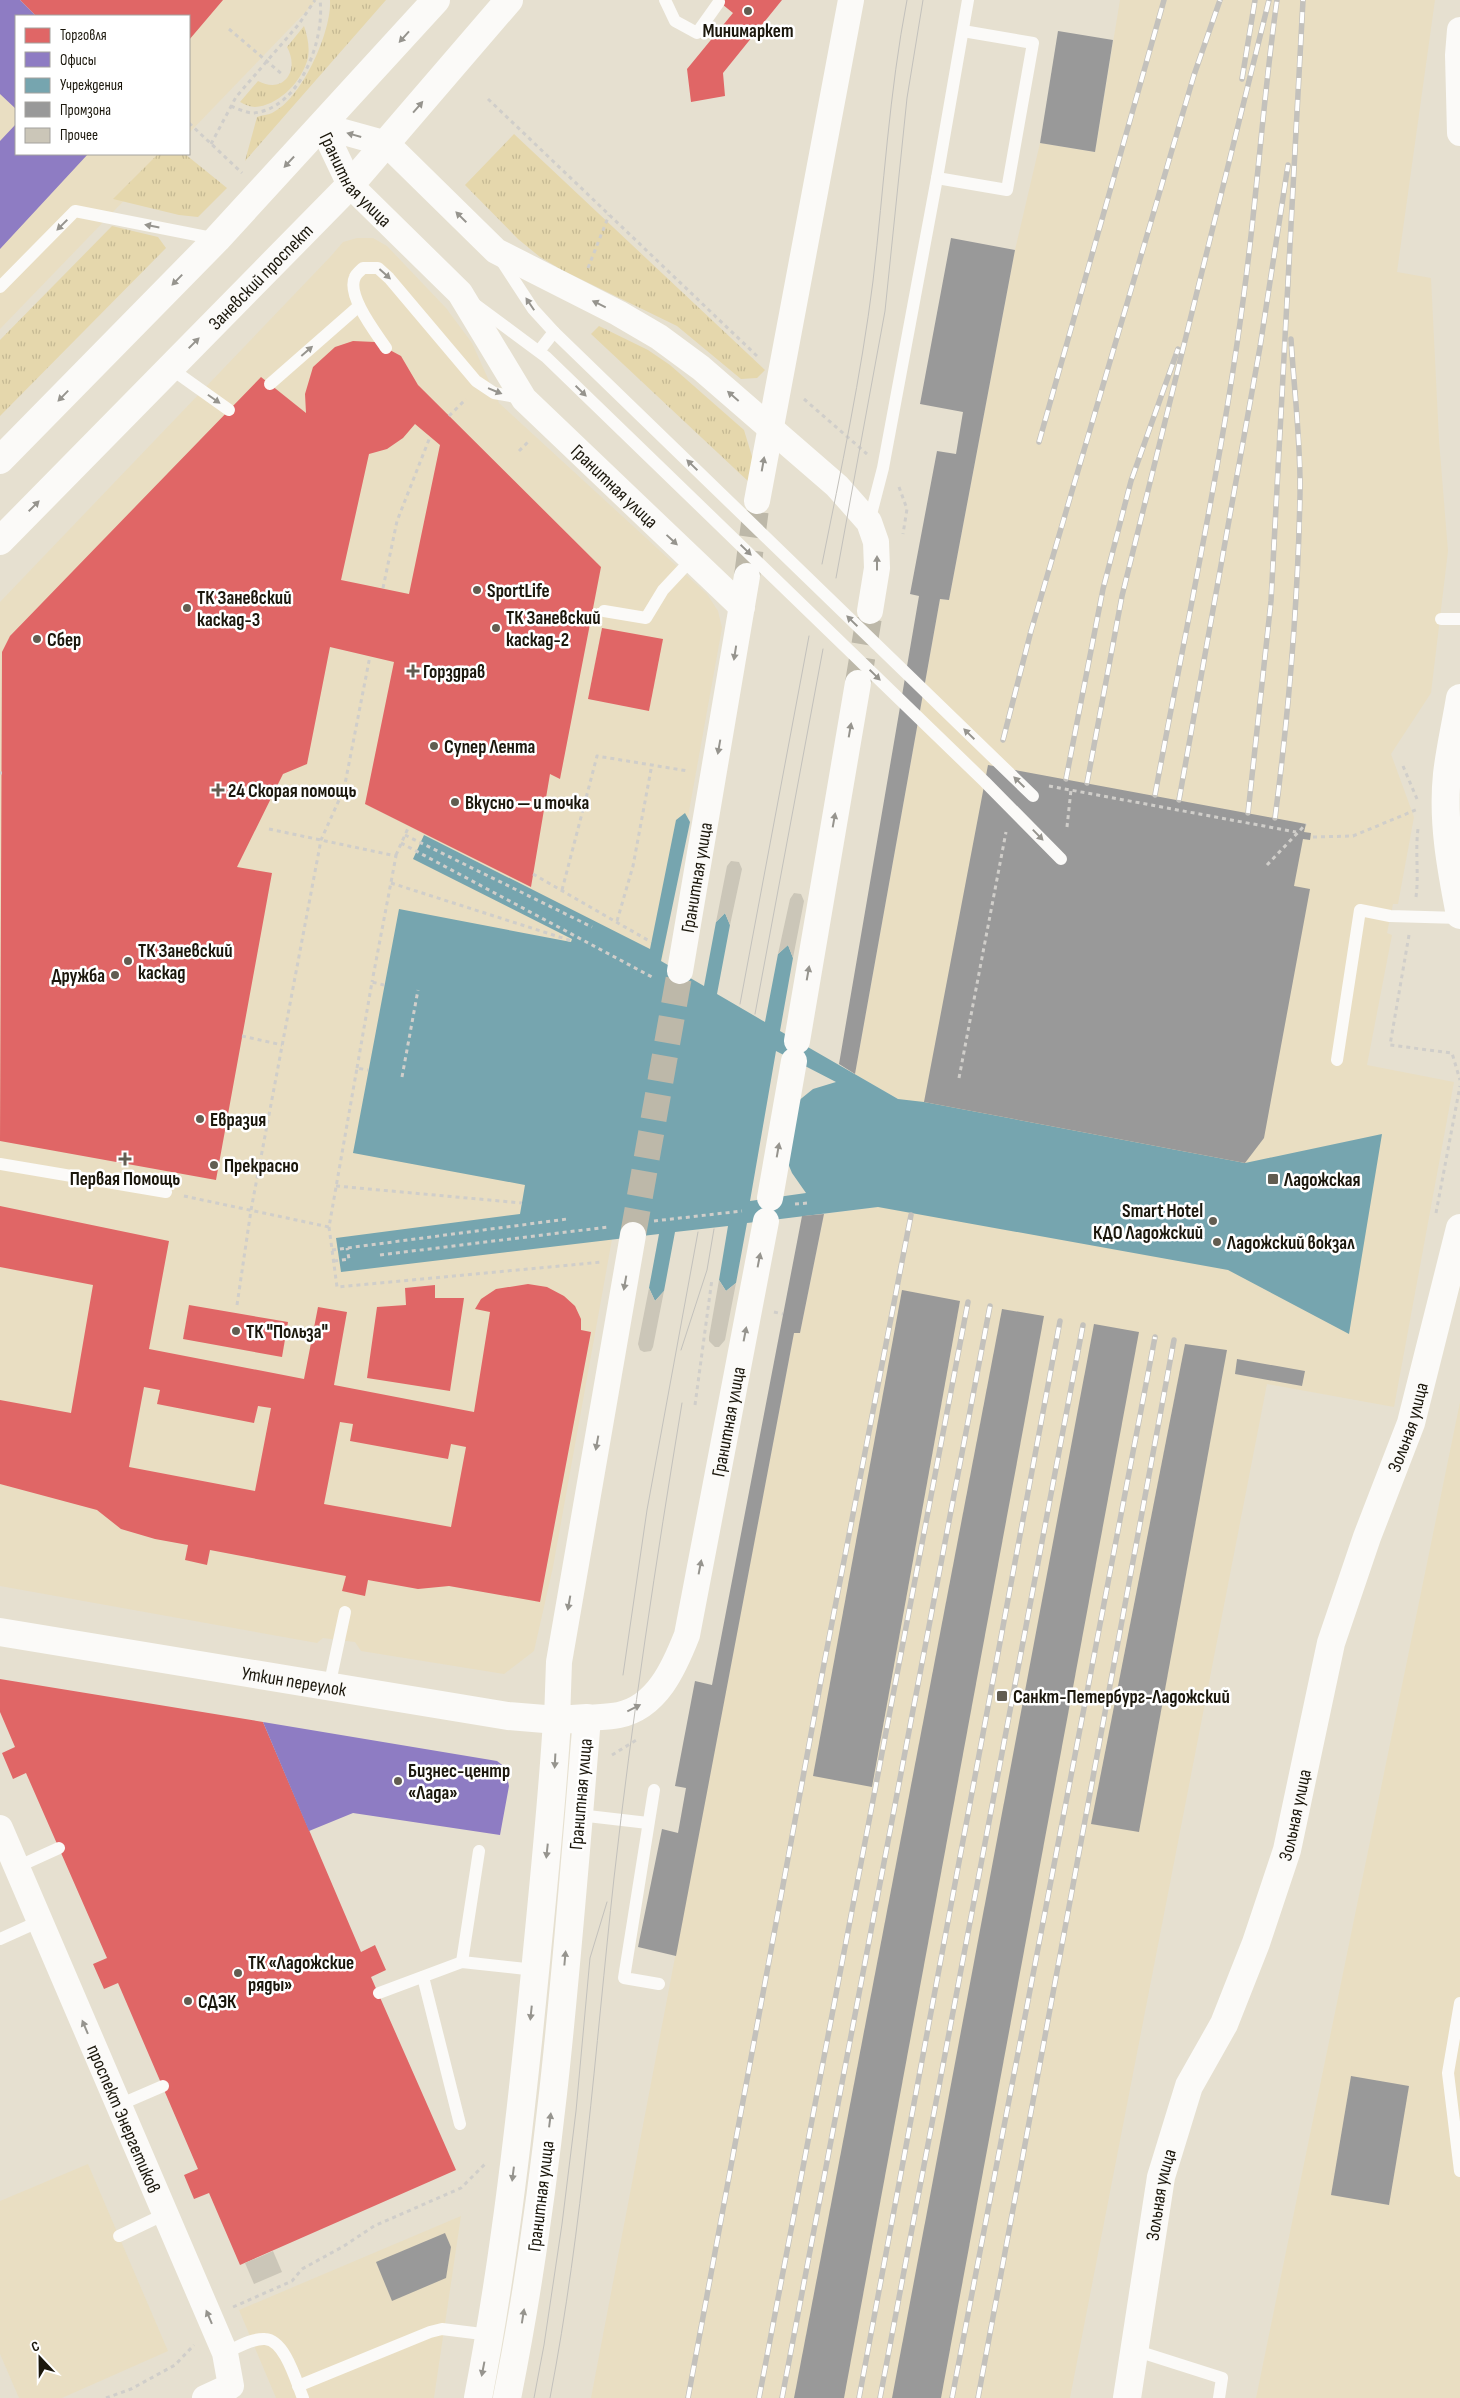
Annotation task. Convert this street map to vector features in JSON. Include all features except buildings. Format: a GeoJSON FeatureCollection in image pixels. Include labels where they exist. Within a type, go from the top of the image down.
{"type":"FeatureCollection","features":[{"type":"Feature","properties":{"kind":"street"},"geometry":{"type":"LineString","coordinates":[[0,460],[217,239],[436,0]]}},
{"type":"Feature","properties":{"kind":"street","name":"Заневский проспект"},"geometry":{"type":"LineString","coordinates":[[0,541],[350,185],[509,0]]}},
{"type":"Feature","properties":{"kind":"street"},"geometry":{"type":"LineString","coordinates":[[757,501],[769,428],[851,0]]}},
{"type":"Feature","properties":{"kind":"street"},"geometry":{"type":"LineString","coordinates":[[1460,30],[1458,56],[1460,133]]}},
{"type":"Feature","properties":{"kind":"street","name":"Гранитная улица"},"geometry":{"type":"LineString","coordinates":[[322,126],[386,144],[496,251],[618,313],[659,337],[701,368],[837,486],[869,522],[876,542],[877,568],[870,611]]}},
{"type":"Feature","properties":{"kind":"street","name":"Гранитная улица"},"geometry":{"type":"LineString","coordinates":[[322,126],[350,185],[460,293],[524,399],[742,606]]}},
{"type":"Feature","properties":{"kind":"street","name":"Гранитная улица"},"geometry":{"type":"LineString","coordinates":[[680,971],[747,576]]}},
{"type":"Feature","properties":{"kind":"street","name":"Гранитная улица"},"geometry":{"type":"LineString","coordinates":[[507,2398],[538,2220],[551,2108],[587,1718],[619,1715],[635,1709],[651,1698],[665,1681],[677,1661],[687,1635],[769,1208],[858,683]]}},
{"type":"Feature","properties":{"kind":"street"},"geometry":{"type":"LineString","coordinates":[[1460,698],[1447,774],[1446,807],[1447,838],[1460,917]]}},
{"type":"Feature","properties":{"kind":"street","name":"Гранитная улица"},"geometry":{"type":"LineString","coordinates":[[478,2398],[490,2335],[510,2205],[554,1780],[559,1662],[634,1228]]}},
{"type":"Feature","properties":{"kind":"street","name":"Зольная улица"},"geometry":{"type":"LineString","coordinates":[[1127,2398],[1161,2177],[1189,2086],[1224,2024],[1256,1943],[1287,1850],[1331,1643],[1367,1537],[1411,1423],[1460,1228]]}},
{"type":"Feature","properties":{"kind":"street","name":"Уткин переулок"},"geometry":{"type":"LineString","coordinates":[[0,1632],[508,1716],[556,1720],[587,1718]]}},
{"type":"Feature","properties":{"kind":"street","name":"проспект Энергетиков"},"geometry":{"type":"LineString","coordinates":[[0,1828],[225,2353],[234,2392],[205,2398]]}},
{"type":"Feature","properties":{"kind":"lane"},"geometry":{"type":"LineString","coordinates":[[665,0],[675,21],[697,33],[719,2]]}},
{"type":"Feature","properties":{"kind":"lane"},"geometry":{"type":"LineString","coordinates":[[869,522],[883,468],[938,178],[968,0]]}},
{"type":"Feature","properties":{"kind":"lane"},"geometry":{"type":"LineString","coordinates":[[938,178],[1007,190],[1033,42],[963,31]]}},
{"type":"Feature","properties":{"kind":"lane"},"geometry":{"type":"LineString","coordinates":[[0,287],[76,211],[217,239]]}},
{"type":"Feature","properties":{"kind":"lane"},"geometry":{"type":"LineString","coordinates":[[496,251],[533,309],[554,332],[1033,796]]}},
{"type":"Feature","properties":{"kind":"lane"},"geometry":{"type":"LineString","coordinates":[[386,348],[359,306],[353,289],[354,277],[363,268],[378,268],[389,278],[476,381],[494,393],[524,399]]}},
{"type":"Feature","properties":{"kind":"lane"},"geometry":{"type":"LineString","coordinates":[[460,293],[539,351],[985,782],[1061,859]]}},
{"type":"Feature","properties":{"kind":"lane"},"geometry":{"type":"LineString","coordinates":[[270,384],[359,306]]}},
{"type":"Feature","properties":{"kind":"lane"},"geometry":{"type":"LineString","coordinates":[[539,351],[554,332]]}},
{"type":"Feature","properties":{"kind":"lane"},"geometry":{"type":"LineString","coordinates":[[170,368],[229,410]]}},
{"type":"Feature","properties":{"kind":"lane"},"geometry":{"type":"LineString","coordinates":[[604,610],[646,618],[663,590],[692,559]]}},
{"type":"Feature","properties":{"kind":"lane"},"geometry":{"type":"LineString","coordinates":[[1441,618],[1460,619]]}},
{"type":"Feature","properties":{"kind":"lane"},"geometry":{"type":"LineString","coordinates":[[1336,1060],[1360,910],[1412,918],[1460,917]]}},
{"type":"Feature","properties":{"kind":"lane"},"geometry":{"type":"LineString","coordinates":[[0,1164],[166,1192]]}},
{"type":"Feature","properties":{"kind":"lane"},"geometry":{"type":"LineString","coordinates":[[329,1687],[345,1612]]}},
{"type":"Feature","properties":{"kind":"lane"},"geometry":{"type":"LineString","coordinates":[[654,1790],[624,1978],[659,1984]]}},
{"type":"Feature","properties":{"kind":"lane"},"geometry":{"type":"LineString","coordinates":[[578,1815],[648,1823]]}},
{"type":"Feature","properties":{"kind":"lane"},"geometry":{"type":"LineString","coordinates":[[17,1867],[59,1848]]}},
{"type":"Feature","properties":{"kind":"lane"},"geometry":{"type":"LineString","coordinates":[[462,1962],[479,1851]]}},
{"type":"Feature","properties":{"kind":"lane"},"geometry":{"type":"LineString","coordinates":[[0,1939],[40,1921]]}},
{"type":"Feature","properties":{"kind":"lane"},"geometry":{"type":"LineString","coordinates":[[378,1993],[462,1962],[535,1970]]}},
{"type":"Feature","properties":{"kind":"lane"},"geometry":{"type":"LineString","coordinates":[[423,1977],[460,2124]]}},
{"type":"Feature","properties":{"kind":"lane"},"geometry":{"type":"LineString","coordinates":[[1460,2003],[1448,2073],[1460,2171]]}},
{"type":"Feature","properties":{"kind":"lane"},"geometry":{"type":"LineString","coordinates":[[118,2105],[163,2086]]}},
{"type":"Feature","properties":{"kind":"lane"},"geometry":{"type":"LineString","coordinates":[[119,2236],[165,2214]]}},
{"type":"Feature","properties":{"kind":"lane"},"geometry":{"type":"LineString","coordinates":[[225,2353],[256,2340],[266,2339],[275,2342],[283,2349],[301,2392],[430,2332],[442,2329],[490,2335]]}},
{"type":"Feature","properties":{"kind":"lane"},"geometry":{"type":"LineString","coordinates":[[1134,2350],[1222,2378],[1219,2398]]}},
{"type":"Feature","properties":{"kind":"path"},"geometry":{"type":"LineString","coordinates":[[211,144],[236,97],[299,24],[315,0]]}},
{"type":"Feature","properties":{"kind":"path"},"geometry":{"type":"LineString","coordinates":[[231,106],[251,113],[268,110],[284,99],[299,81],[312,58],[322,12],[320,0]]}},
{"type":"Feature","properties":{"kind":"path"},"geometry":{"type":"LineString","coordinates":[[230,29],[283,76]]}},
{"type":"Feature","properties":{"kind":"path"},"geometry":{"type":"LineString","coordinates":[[488,99],[779,377],[883,468],[899,487],[907,508],[902,538]]}},
{"type":"Feature","properties":{"kind":"path"},"geometry":{"type":"LineString","coordinates":[[190,124],[244,175]]}},
{"type":"Feature","properties":{"kind":"path"},"geometry":{"type":"LineString","coordinates":[[578,293],[609,215]]}},
{"type":"Feature","properties":{"kind":"path"},"geometry":{"type":"LineString","coordinates":[[449,416],[466,399]]}},
{"type":"Feature","properties":{"kind":"path"},"geometry":{"type":"LineString","coordinates":[[383,588],[397,521],[430,437]]}},
{"type":"Feature","properties":{"kind":"path"},"geometry":{"type":"LineString","coordinates":[[237,1305],[252,1210],[321,840],[344,789],[370,656]]}},
{"type":"Feature","properties":{"kind":"path"},"geometry":{"type":"LineString","coordinates":[[562,890],[597,756],[693,772]]}},
{"type":"Feature","properties":{"kind":"path"},"geometry":{"type":"LineString","coordinates":[[616,921],[633,866],[652,764]]}},
{"type":"Feature","properties":{"kind":"path"},"geometry":{"type":"LineString","coordinates":[[1403,766],[1415,794]]}},
{"type":"Feature","properties":{"kind":"path"},"geometry":{"type":"LineString","coordinates":[[1401,780],[1408,778]]}},
{"type":"Feature","properties":{"kind":"path"},"geometry":{"type":"LineString","coordinates":[[1043,785],[1296,832]]}},
{"type":"Feature","properties":{"kind":"path"},"geometry":{"type":"LineString","coordinates":[[1067,826],[1071,790]]}},
{"type":"Feature","properties":{"kind":"path"},"geometry":{"type":"LineString","coordinates":[[1313,837],[1353,836],[1421,808],[1420,816]]}},
{"type":"Feature","properties":{"kind":"path"},"geometry":{"type":"LineString","coordinates":[[958,1078],[1008,823]]}},
{"type":"Feature","properties":{"kind":"path"},"geometry":{"type":"LineString","coordinates":[[1419,823],[1416,856],[1419,877],[1390,1045],[1452,1053],[1460,1080]]}},
{"type":"Feature","properties":{"kind":"path"},"geometry":{"type":"LineString","coordinates":[[1268,865],[1296,832],[1306,824]]}},
{"type":"Feature","properties":{"kind":"path"},"geometry":{"type":"LineString","coordinates":[[408,826],[396,856],[329,1227],[337,1287],[610,1261]]}},
{"type":"Feature","properties":{"kind":"path"},"geometry":{"type":"LineString","coordinates":[[269,829],[396,856]]}},
{"type":"Feature","properties":{"kind":"path"},"geometry":{"type":"LineString","coordinates":[[405,835],[592,927]]}},
{"type":"Feature","properties":{"kind":"path"},"geometry":{"type":"LineString","coordinates":[[401,843],[652,977]]}},
{"type":"Feature","properties":{"kind":"path"},"geometry":{"type":"LineString","coordinates":[[426,856],[430,848]]}},
{"type":"Feature","properties":{"kind":"path"},"geometry":{"type":"LineString","coordinates":[[533,874],[651,942]]}},
{"type":"Feature","properties":{"kind":"path"},"geometry":{"type":"LineString","coordinates":[[391,883],[572,941]]}},
{"type":"Feature","properties":{"kind":"path"},"geometry":{"type":"LineString","coordinates":[[372,982],[384,985]]}},
{"type":"Feature","properties":{"kind":"path"},"geometry":{"type":"LineString","coordinates":[[402,1077],[418,990]]}},
{"type":"Feature","properties":{"kind":"path"},"geometry":{"type":"LineString","coordinates":[[242,1036],[282,1045]]}},
{"type":"Feature","properties":{"kind":"path"},"geometry":{"type":"LineString","coordinates":[[357,1068],[368,1070]]}},
{"type":"Feature","properties":{"kind":"path"},"geometry":{"type":"LineString","coordinates":[[336,1186],[522,1203]]}},
{"type":"Feature","properties":{"kind":"path"},"geometry":{"type":"LineString","coordinates":[[166,1192],[329,1227]]}},
{"type":"Feature","properties":{"kind":"path"},"geometry":{"type":"LineString","coordinates":[[380,1255],[634,1228],[808,1203]]}},
{"type":"Feature","properties":{"kind":"path"},"geometry":{"type":"LineString","coordinates":[[332,1250],[567,1219]]}},
{"type":"Feature","properties":{"kind":"path"},"geometry":{"type":"LineString","coordinates":[[333,1261],[349,1259],[348,1248]]}},
{"type":"Feature","properties":{"kind":"path"},"geometry":{"type":"LineString","coordinates":[[695,1406],[712,1279]]}},
{"type":"Feature","properties":{"kind":"path"},"geometry":{"type":"LineString","coordinates":[[106,2398],[131,2389],[175,2365],[194,2344],[210,2320],[226,2309],[292,2280],[302,2269],[344,2246],[374,2226],[460,2188],[488,2162]]}},
{"type":"Feature","properties":{"kind":"shaded area"},"geometry":{"type":"Polygon","coordinates":[[[0,0],[317,0],[190,132],[190,15],[15,15],[15,155],[168,155],[0,329],[0,0]]]}},
{"type":"Feature","properties":{"kind":"shaded area"},"geometry":{"type":"Polygon","coordinates":[[[1120,0],[1435,0],[1397,272],[1431,278],[1439,440],[1448,551],[1431,693],[1391,754],[1414,817],[1398,904],[1393,904],[1387,933],[1392,935],[1367,1065],[1454,1082],[1394,1407],[1267,1384],[1070,2398],[591,2398],[794,1333],[800,1333],[824,1214],[878,1207],[882,1173],[898,1099],[855,1074],[940,599],[949,600],[1015,250],[1040,143],[1095,152],[1120,0]]]}},
{"type":"Feature","properties":{"kind":"shaded area"},"geometry":{"type":"Polygon","coordinates":[[[357,238],[373,238],[387,246],[446,308],[472,343],[499,403],[707,594],[718,611],[722,628],[553,1567],[534,1651],[504,1674],[361,1651],[355,1642],[323,1638],[317,1643],[0,1586],[0,602],[343,242],[357,238]]]}},
{"type":"Feature","properties":{"kind":"shaded area"},"geometry":{"type":"Polygon","coordinates":[[[1460,1402],[1460,2398],[1256,2398],[1460,1402]]]}},
{"type":"Feature","properties":{"kind":"shaded area"},"geometry":{"type":"Polygon","coordinates":[[[88,2164],[168,2351],[62,2398],[19,2398],[0,2354],[0,2201],[88,2164]]]}},
{"type":"Feature","properties":{"kind":"shaded area"},"geometry":{"type":"Polygon","coordinates":[[[461,2216],[434,2398],[276,2398],[239,2310],[461,2216]]]}},
{"type":"Feature","properties":{"kind":"green space"},"geometry":{"type":"Polygon","coordinates":[[[330,0],[386,0],[245,161],[257,117],[272,113],[283,105],[294,94],[313,63],[326,29],[330,0]]]}},
{"type":"Feature","properties":{"kind":"green space"},"geometry":{"type":"Polygon","coordinates":[[[304,26],[307,35],[308,59],[303,72],[293,86],[279,98],[263,106],[253,107],[240,102],[258,81],[267,85],[275,85],[287,78],[292,64],[287,47],[304,26]]]}},
{"type":"Feature","properties":{"kind":"green space"},"geometry":{"type":"Polygon","coordinates":[[[514,134],[765,370],[757,378],[741,379],[677,326],[562,270],[540,257],[518,239],[465,185],[514,134]]]}},
{"type":"Feature","properties":{"kind":"green space"},"geometry":{"type":"Polygon","coordinates":[[[157,155],[186,155],[227,188],[198,217],[179,215],[113,199],[157,155]]]}},
{"type":"Feature","properties":{"kind":"green space"},"geometry":{"type":"Polygon","coordinates":[[[112,226],[158,237],[166,248],[0,416],[0,340],[112,226]]]}},
{"type":"Feature","properties":{"kind":"green space"},"geometry":{"type":"Polygon","coordinates":[[[599,326],[648,350],[670,365],[744,430],[754,463],[750,483],[591,334],[599,326]]]}},
{"type":"Feature","properties":{"kind":"tunnel"},"geometry":{"type":"LineString","coordinates":[[747,576],[757,501]]}},
{"type":"Feature","properties":{"kind":"tunnel"},"geometry":{"type":"LineString","coordinates":[[858,683],[870,611]]}},
{"type":"Feature","properties":{"kind":"tunnel"},"geometry":{"type":"LineString","coordinates":[[633,1235],[680,971]]}},
{"type":"Feature","properties":{"kind":"tram line"},"geometry":{"type":"LineString","coordinates":[[822,564],[863,352],[877,246],[891,105],[907,0]]}},
{"type":"Feature","properties":{"kind":"tram line"},"geometry":{"type":"LineString","coordinates":[[836,578],[885,311],[907,98],[923,0]]}},
{"type":"Feature","properties":{"kind":"tram line"},"geometry":{"type":"LineString","coordinates":[[740,1004],[809,636]]}},
{"type":"Feature","properties":{"kind":"tram line"},"geometry":{"type":"LineString","coordinates":[[755,1014],[823,649]]}},
{"type":"Feature","properties":{"kind":"tram line"},"geometry":{"type":"LineString","coordinates":[[681,1350],[707,1270],[714,1229]]}},
{"type":"Feature","properties":{"kind":"tram line"},"geometry":{"type":"LineString","coordinates":[[623,1675],[647,1510],[698,1232]]}},
{"type":"Feature","properties":{"kind":"tram line"},"geometry":{"type":"LineString","coordinates":[[550,2398],[580,2203],[614,1878],[629,1759],[682,1403]]}},
{"type":"Feature","properties":{"kind":"tram line"},"geometry":{"type":"LineString","coordinates":[[534,2398],[562,2224],[576,2111],[590,1958],[607,1902]]}},
{"type":"Feature","properties":{"kind":"railway"},"geometry":{"type":"LineString","coordinates":[[1039,442],[1164,0]]}},
{"type":"Feature","properties":{"kind":"railway"},"geometry":{"type":"LineString","coordinates":[[1003,740],[1031,631],[1194,75],[1220,0]]}},
{"type":"Feature","properties":{"kind":"railway"},"geometry":{"type":"LineString","coordinates":[[1242,79],[1255,0]]}},
{"type":"Feature","properties":{"kind":"railway"},"geometry":{"type":"LineString","coordinates":[[1087,783],[1122,596],[1269,0]]}},
{"type":"Feature","properties":{"kind":"railway"},"geometry":{"type":"LineString","coordinates":[[1155,795],[1219,457],[1230,389],[1249,253],[1277,0]]}},
{"type":"Feature","properties":{"kind":"railway"},"geometry":{"type":"LineString","coordinates":[[1248,813],[1271,601],[1303,0]]}},
{"type":"Feature","properties":{"kind":"railway"},"geometry":{"type":"LineString","coordinates":[[1179,800],[1260,347],[1288,165]]}},
{"type":"Feature","properties":{"kind":"railway"},"geometry":{"type":"LineString","coordinates":[[1275,818],[1292,656],[1299,534],[1299,455],[1291,339]]}},
{"type":"Feature","properties":{"kind":"railway"},"geometry":{"type":"LineString","coordinates":[[1066,779],[1103,589],[1131,481],[1178,349]]}},
{"type":"Feature","properties":{"kind":"railway"},"geometry":{"type":"LineString","coordinates":[[688,2398],[824,1664],[911,1215]]}},
{"type":"Feature","properties":{"kind":"railway"},"geometry":{"type":"LineString","coordinates":[[759,2398],[968,1302]]}},
{"type":"Feature","properties":{"kind":"railway"},"geometry":{"type":"LineString","coordinates":[[782,2398],[990,1306]]}},
{"type":"Feature","properties":{"kind":"railway"},"geometry":{"type":"LineString","coordinates":[[859,2398],[1060,1321]]}},
{"type":"Feature","properties":{"kind":"railway"},"geometry":{"type":"LineString","coordinates":[[880,2398],[1083,1325]]}},
{"type":"Feature","properties":{"kind":"railway"},"geometry":{"type":"LineString","coordinates":[[952,2398],[1155,1337]]}},
{"type":"Feature","properties":{"kind":"railway"},"geometry":{"type":"LineString","coordinates":[[978,2398],[1174,1340]]}},
{"type":"Feature","properties":{"kind":"place","name":"Минимаркет"},"geometry":{"type":"Point","coordinates":[748,11]}},
{"type":"Feature","properties":{"kind":"place","name":"SportLife"},"geometry":{"type":"Point","coordinates":[477,590]}},
{"type":"Feature","properties":{"kind":"place","name":"ТК Заневский каскад-3"},"geometry":{"type":"Point","coordinates":[187,608]}},
{"type":"Feature","properties":{"kind":"place","name":"ТК Заневский каскад-2"},"geometry":{"type":"Point","coordinates":[496,628]}},
{"type":"Feature","properties":{"kind":"place","name":"Сбер"},"geometry":{"type":"Point","coordinates":[37,639]}},
{"type":"Feature","properties":{"kind":"place","name":"Горздрав"},"geometry":{"type":"Point","coordinates":[413,671]}},
{"type":"Feature","properties":{"kind":"place","name":"Супер Лента"},"geometry":{"type":"Point","coordinates":[434,746]}},
{"type":"Feature","properties":{"kind":"place","name":"24 Скорая помощь"},"geometry":{"type":"Point","coordinates":[218,790]}},
{"type":"Feature","properties":{"kind":"place","name":"Вкусно — и точка"},"geometry":{"type":"Point","coordinates":[455,802]}},
{"type":"Feature","properties":{"kind":"place","name":"ТК Заневский каскад"},"geometry":{"type":"Point","coordinates":[128,961]}},
{"type":"Feature","properties":{"kind":"place","name":"Дружба"},"geometry":{"type":"Point","coordinates":[115,975]}},
{"type":"Feature","properties":{"kind":"place","name":"Евразия"},"geometry":{"type":"Point","coordinates":[200,1119]}},
{"type":"Feature","properties":{"kind":"place","name":"Первая Помощь"},"geometry":{"type":"Point","coordinates":[125,1159]}},
{"type":"Feature","properties":{"kind":"place","name":"Прекрасно"},"geometry":{"type":"Point","coordinates":[214,1165]}},
{"type":"Feature","properties":{"kind":"place","name":"Ладожская"},"geometry":{"type":"Point","coordinates":[1273,1179]}},
{"type":"Feature","properties":{"kind":"place","name":"Smart Hotel КДО Ладожский"},"geometry":{"type":"Point","coordinates":[1213,1221]}},
{"type":"Feature","properties":{"kind":"place","name":"Ладожский вокзал"},"geometry":{"type":"Point","coordinates":[1217,1242]}},
{"type":"Feature","properties":{"kind":"place","name":"ТК \"Польза\""},"geometry":{"type":"Point","coordinates":[236,1331]}},
{"type":"Feature","properties":{"kind":"place","name":"Санкт-Петербург-Ладожский"},"geometry":{"type":"Point","coordinates":[1002,1696]}},
{"type":"Feature","properties":{"kind":"place","name":"Бизнес-центр «Лада»"},"geometry":{"type":"Point","coordinates":[398,1781]}},
{"type":"Feature","properties":{"kind":"place","name":"ТК «Ладожские ряды»"},"geometry":{"type":"Point","coordinates":[238,1973]}},
{"type":"Feature","properties":{"kind":"place","name":"СДЭК"},"geometry":{"type":"Point","coordinates":[188,2001]}}]}
